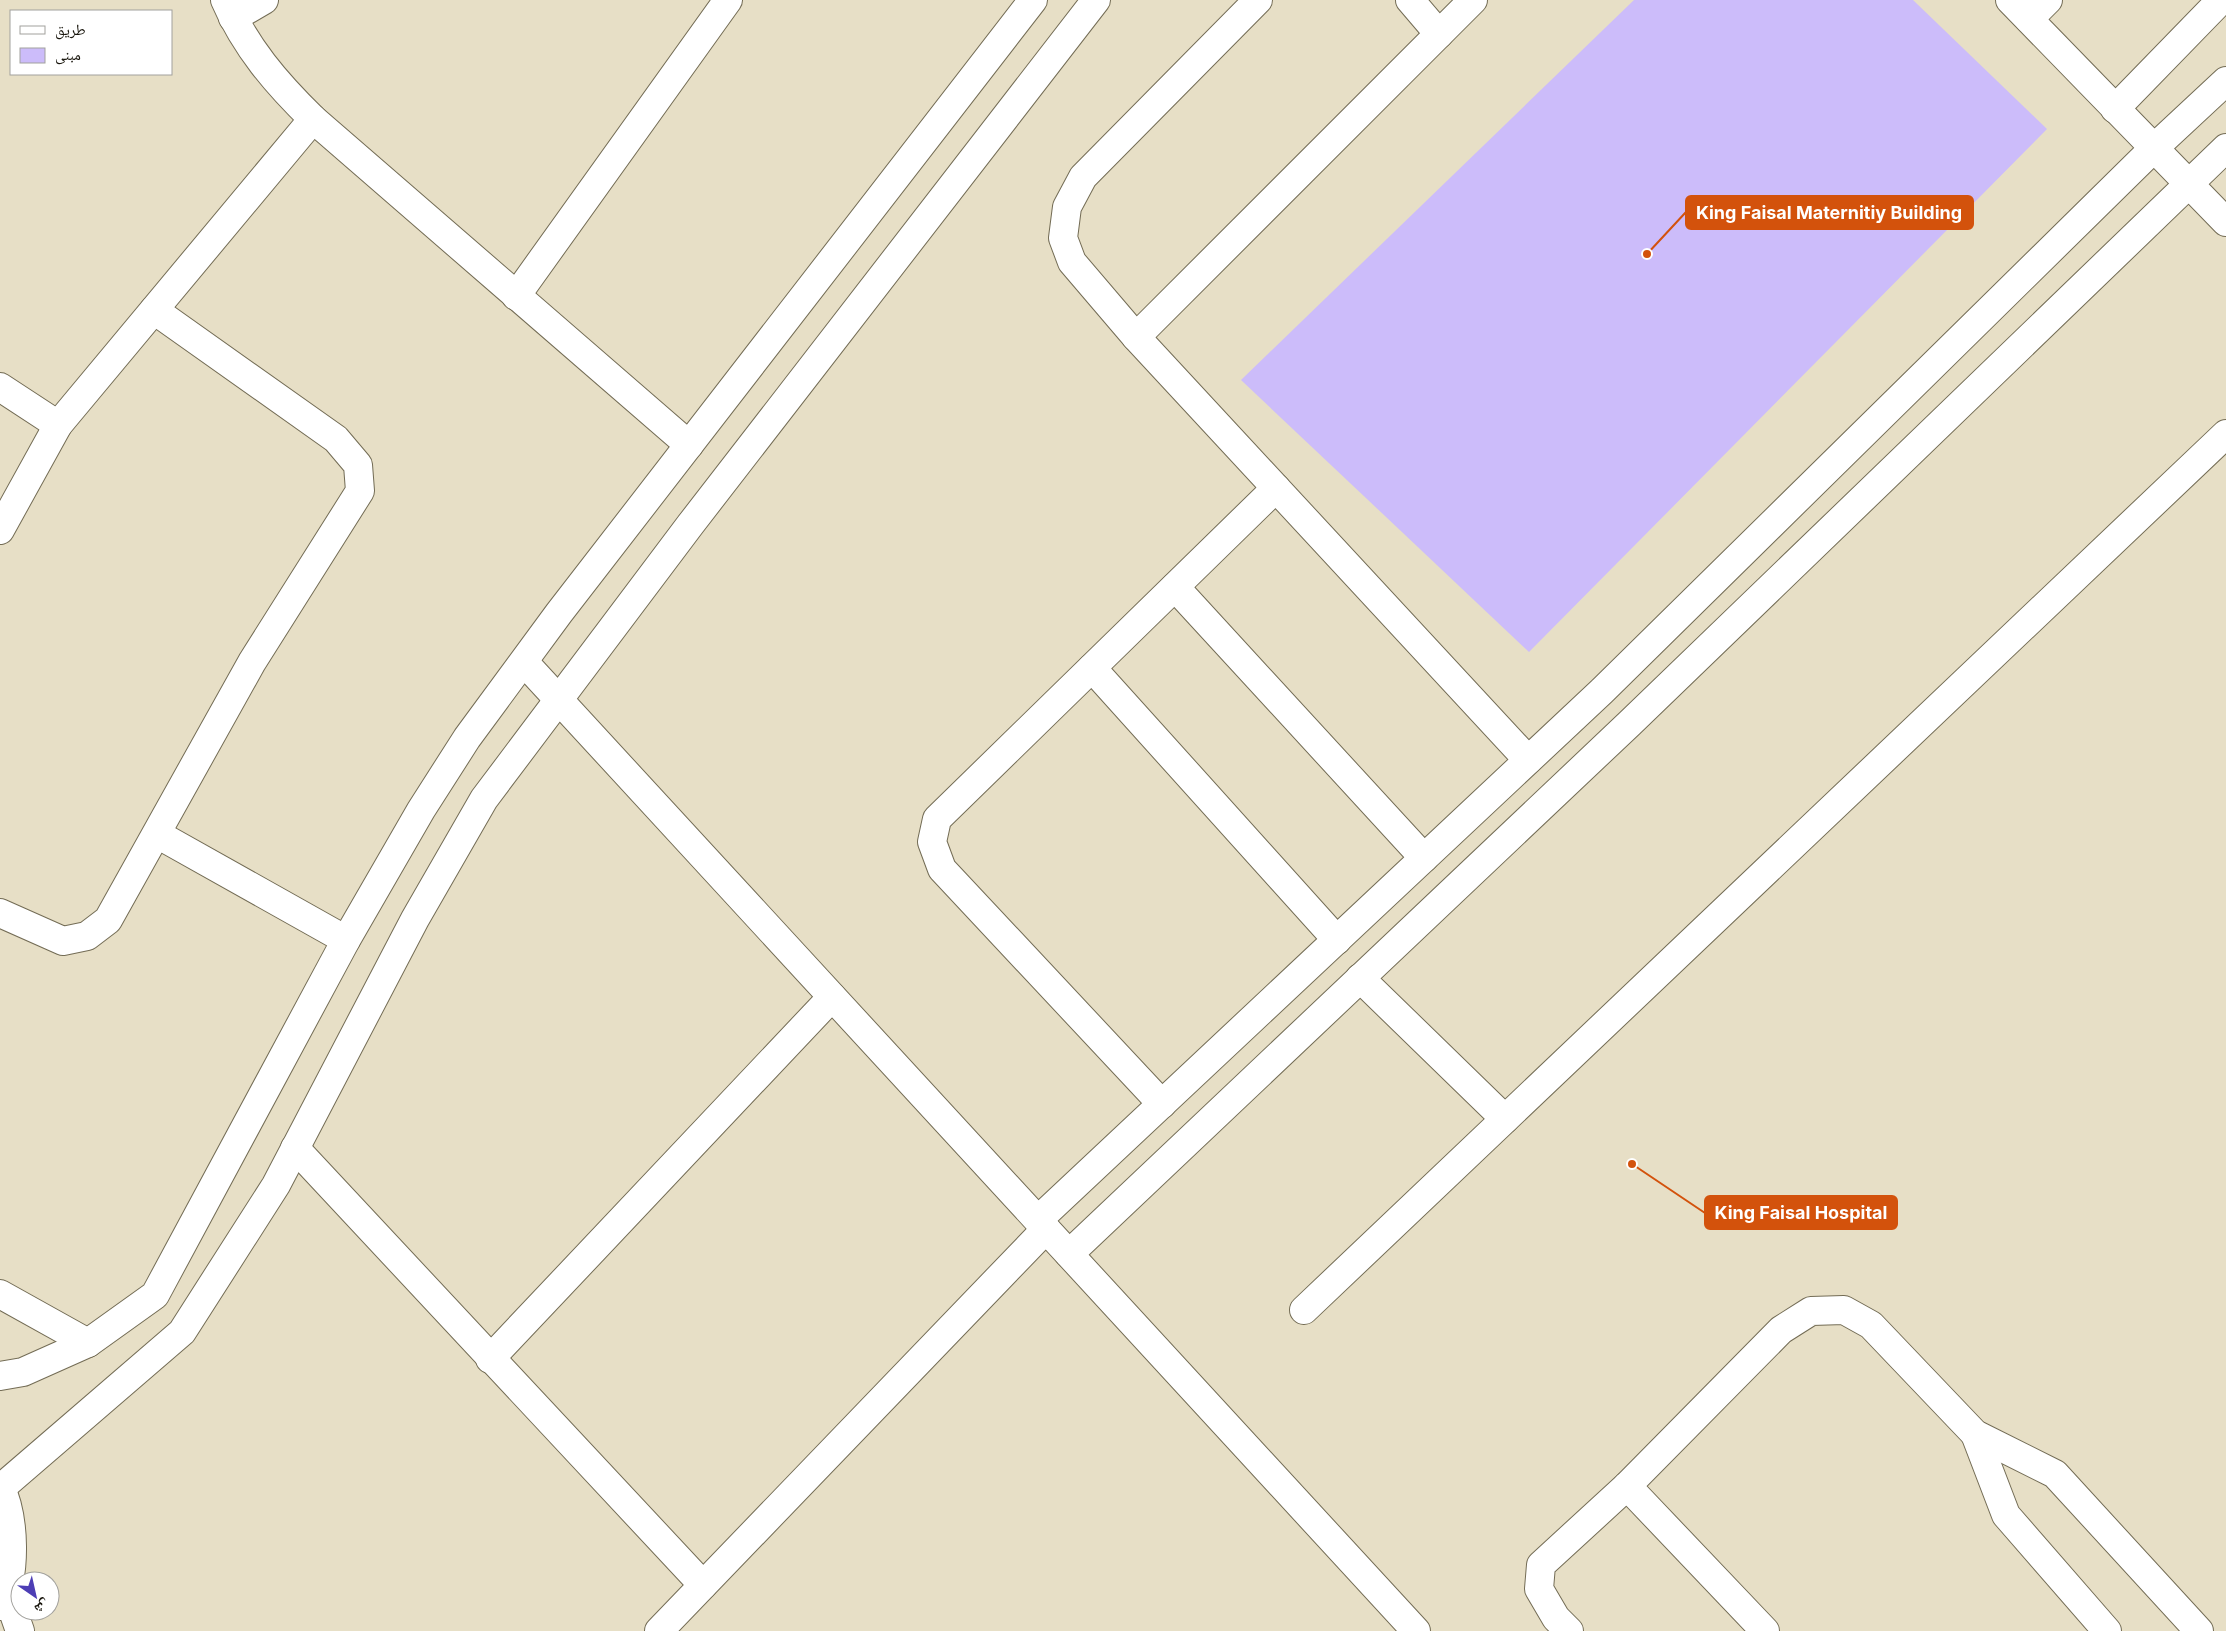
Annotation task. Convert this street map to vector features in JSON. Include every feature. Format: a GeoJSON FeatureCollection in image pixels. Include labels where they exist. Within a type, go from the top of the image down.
{"type":"FeatureCollection","features":[{"type":"Feature","properties":{"kind":"street"},"geometry":{"type":"LineString","coordinates":[[264,0],[229,9],[263,65],[313,119],[689,445]]}},
{"type":"Feature","properties":{"kind":"street"},"geometry":{"type":"LineString","coordinates":[[516,296],[728,0]]}},
{"type":"Feature","properties":{"kind":"street"},"geometry":{"type":"LineString","coordinates":[[0,1376],[22,1372],[88,1343],[155,1295],[346,940],[421,810],[467,738],[689,445],[1033,0]]}},
{"type":"Feature","properties":{"kind":"street"},"geometry":{"type":"LineString","coordinates":[[20,1631],[4,1600],[13,1542],[1,1487],[182,1332],[276,1185],[415,918],[479,808],[558,699],[690,526],[1096,0]]}},
{"type":"Feature","properties":{"kind":"street"},"geometry":{"type":"LineString","coordinates":[[1258,0],[1083,177],[1067,207],[1063,238],[1072,262],[1136,337],[1528,760]]}},
{"type":"Feature","properties":{"kind":"street"},"geometry":{"type":"LineString","coordinates":[[1410,0],[1439,34]]}},
{"type":"Feature","properties":{"kind":"street"},"geometry":{"type":"LineString","coordinates":[[1136,337],[1473,0]]}},
{"type":"Feature","properties":{"kind":"street"},"geometry":{"type":"LineString","coordinates":[[2010,0],[2226,222]]}},
{"type":"Feature","properties":{"kind":"street"},"geometry":{"type":"LineString","coordinates":[[2029,19],[2048,0]]}},
{"type":"Feature","properties":{"kind":"street"},"geometry":{"type":"LineString","coordinates":[[2115,109],[2221,0]]}},
{"type":"Feature","properties":{"kind":"street"},"geometry":{"type":"LineString","coordinates":[[659,1631],[1042,1225],[1162,1104],[1609,684],[2153,149],[2226,81]]}},
{"type":"Feature","properties":{"kind":"street"},"geometry":{"type":"LineString","coordinates":[[0,530],[58,425],[313,119]]}},
{"type":"Feature","properties":{"kind":"street"},"geometry":{"type":"LineString","coordinates":[[1069,1254],[1644,709],[2226,148]]}},
{"type":"Feature","properties":{"kind":"street"},"geometry":{"type":"LineString","coordinates":[[0,913],[63,941],[87,936],[108,920],[252,662],[360,491],[358,465],[336,439],[154,310]]}},
{"type":"Feature","properties":{"kind":"street"},"geometry":{"type":"LineString","coordinates":[[0,387],[58,425]]}},
{"type":"Feature","properties":{"kind":"street"},"geometry":{"type":"LineString","coordinates":[[1304,1310],[2226,434]]}},
{"type":"Feature","properties":{"kind":"street"},"geometry":{"type":"LineString","coordinates":[[1162,1104],[942,869],[932,842],[937,819],[1276,488]]}},
{"type":"Feature","properties":{"kind":"street"},"geometry":{"type":"LineString","coordinates":[[1175,587],[1424,858]]}},
{"type":"Feature","properties":{"kind":"street"},"geometry":{"type":"LineString","coordinates":[[524,662],[1416,1631]]}},
{"type":"Feature","properties":{"kind":"street"},"geometry":{"type":"LineString","coordinates":[[1092,668],[1337,940]]}},
{"type":"Feature","properties":{"kind":"street"},"geometry":{"type":"LineString","coordinates":[[157,834],[346,940]]}},
{"type":"Feature","properties":{"kind":"street"},"geometry":{"type":"LineString","coordinates":[[1360,978],[1505,1119]]}},
{"type":"Feature","properties":{"kind":"street"},"geometry":{"type":"LineString","coordinates":[[490,1359],[832,997]]}},
{"type":"Feature","properties":{"kind":"street"},"geometry":{"type":"LineString","coordinates":[[295,1148],[703,1585]]}},
{"type":"Feature","properties":{"kind":"street"},"geometry":{"type":"LineString","coordinates":[[0,1294],[88,1343]]}},
{"type":"Feature","properties":{"kind":"street"},"geometry":{"type":"LineString","coordinates":[[1569,1631],[1556,1618],[1539,1590],[1541,1565],[1627,1486],[1781,1330],[1812,1311],[1844,1310],[1871,1325],[1975,1434],[2055,1474],[2199,1631]]}},
{"type":"Feature","properties":{"kind":"street"},"geometry":{"type":"LineString","coordinates":[[1975,1434],[2006,1515],[2107,1631]]}},
{"type":"Feature","properties":{"kind":"street"},"geometry":{"type":"LineString","coordinates":[[1627,1486],[1765,1631]]}},
{"type":"Feature","properties":{"kind":"building"},"geometry":{"type":"Polygon","coordinates":[[[1634,0],[1913,0],[2047,129],[1529,652],[1241,380],[1634,0]]]}},
{"type":"Feature","properties":{"kind":"place","name":"King Faisal Maternitiy Building"},"geometry":{"type":"Point","coordinates":[1647,254]}},
{"type":"Feature","properties":{"kind":"place","name":"King Faisal Hospital"},"geometry":{"type":"Point","coordinates":[1632,1164]}}]}
